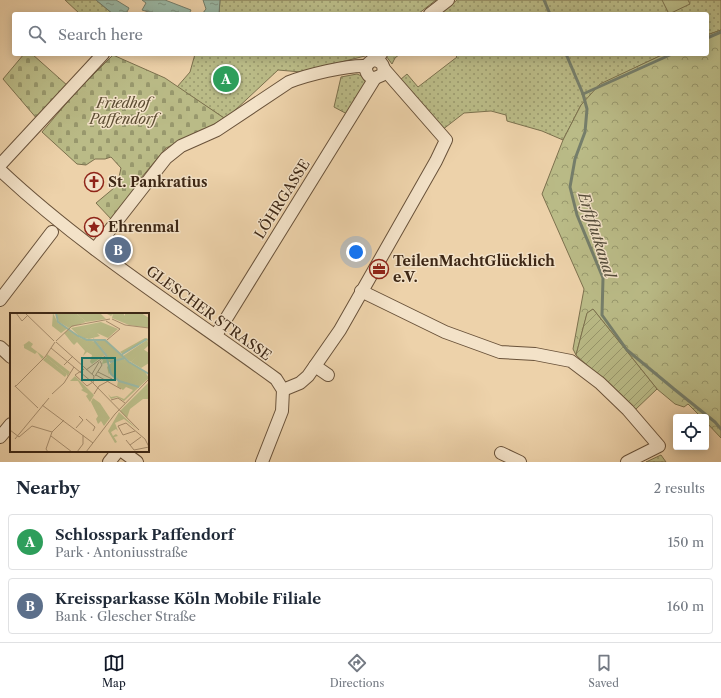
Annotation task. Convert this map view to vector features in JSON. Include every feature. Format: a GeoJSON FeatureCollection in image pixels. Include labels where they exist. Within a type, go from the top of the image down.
{"type":"FeatureCollection","features":[{"type":"Feature","properties":{"kind":"street"},"geometry":{"type":"LineString","coordinates":[[433,12],[448,0]]}},
{"type":"Feature","properties":{"kind":"street"},"geometry":{"type":"LineString","coordinates":[[0,165],[101,56]]}},
{"type":"Feature","properties":{"kind":"street"},"geometry":{"type":"LineString","coordinates":[[374,60],[366,72],[369,77],[375,78],[382,75],[384,69]]}},
{"type":"Feature","properties":{"kind":"street"},"geometry":{"type":"LineString","coordinates":[[95,249],[166,158],[176,150],[217,130],[289,82],[298,78],[374,60],[380,62],[384,66],[384,69],[446,140],[436,161],[340,330],[315,366],[300,383],[283,390],[282,411],[262,462]]}},
{"type":"Feature","properties":{"kind":"street","name":"LÖHRGASSE"},"geometry":{"type":"LineString","coordinates":[[216,336],[272,242],[375,78]]}},
{"type":"Feature","properties":{"kind":"street","name":"GLESCHER STRASSE"},"geometry":{"type":"LineString","coordinates":[[0,170],[95,249],[276,379],[283,390]]}},
{"type":"Feature","properties":{"kind":"street"},"geometry":{"type":"LineString","coordinates":[[0,300],[52,232]]}},
{"type":"Feature","properties":{"kind":"street"},"geometry":{"type":"LineString","coordinates":[[361,291],[446,332],[500,352],[535,354],[571,361],[600,383],[628,410],[659,446],[627,462]]}},
{"type":"Feature","properties":{"kind":"street"},"geometry":{"type":"LineString","coordinates":[[0,347],[10,356]]}},
{"type":"Feature","properties":{"kind":"street"},"geometry":{"type":"LineString","coordinates":[[315,366],[328,375]]}},
{"type":"Feature","properties":{"kind":"street"},"geometry":{"type":"LineString","coordinates":[[0,437],[10,425]]}},
{"type":"Feature","properties":{"kind":"street"},"geometry":{"type":"LineString","coordinates":[[109,462],[117,452]]}},
{"type":"Feature","properties":{"kind":"street"},"geometry":{"type":"LineString","coordinates":[[123,452],[137,462]]}},
{"type":"Feature","properties":{"kind":"street"},"geometry":{"type":"LineString","coordinates":[[501,453],[520,462]]}},
{"type":"Feature","properties":{"kind":"green space"},"geometry":{"type":"Polygon","coordinates":[[[65,0],[96,0],[111,12],[78,12],[65,0]]]}},
{"type":"Feature","properties":{"kind":"green space"},"geometry":{"type":"Polygon","coordinates":[[[220,0],[436,0],[421,12],[219,12],[220,0]]]}},
{"type":"Feature","properties":{"kind":"green space"},"geometry":{"type":"Polygon","coordinates":[[[457,0],[721,0],[721,30],[709,34],[709,12],[442,12],[457,0]]]}},
{"type":"Feature","properties":{"kind":"green space"},"geometry":{"type":"Polygon","coordinates":[[[662,0],[688,0],[690,4],[673,12],[668,12],[662,0]]]}},
{"type":"Feature","properties":{"kind":"green space"},"geometry":{"type":"Polygon","coordinates":[[[721,30],[721,438],[709,425],[709,414],[698,414],[688,404],[684,407],[675,404],[657,389],[593,309],[587,314],[576,355],[573,349],[584,289],[542,194],[563,140],[581,105],[600,84],[660,56],[709,56],[709,34],[721,30]]]}},
{"type":"Feature","properties":{"kind":"green space"},"geometry":{"type":"Polygon","coordinates":[[[22,56],[34,56],[68,86],[38,120],[3,79],[22,56]]]}},
{"type":"Feature","properties":{"kind":"green space","name":"Friedhof Paffendorf"},"geometry":{"type":"Polygon","coordinates":[[[112,56],[115,56],[165,78],[224,118],[208,128],[166,148],[141,178],[141,187],[112,220],[96,203],[114,188],[118,182],[121,168],[111,157],[105,159],[95,159],[86,165],[77,164],[42,132],[76,92],[112,56]]]}},
{"type":"Feature","properties":{"kind":"green space"},"geometry":{"type":"Polygon","coordinates":[[[194,56],[365,56],[301,72],[278,70],[232,113],[224,118],[177,87],[190,72],[194,56]]]}},
{"type":"Feature","properties":{"kind":"green space"},"geometry":{"type":"Polygon","coordinates":[[[386,56],[398,56],[392,64],[386,56]]]}},
{"type":"Feature","properties":{"kind":"green space"},"geometry":{"type":"Polygon","coordinates":[[[456,56],[660,56],[618,76],[581,105],[563,140],[542,131],[507,121],[506,115],[491,111],[464,113],[442,130],[400,80],[407,74],[418,87],[457,57],[456,56]]]}},
{"type":"Feature","properties":{"kind":"green space"},"geometry":{"type":"Polygon","coordinates":[[[357,74],[364,77],[366,82],[349,115],[334,107],[341,77],[357,74]]]}},
{"type":"Feature","properties":{"kind":"green space"},"geometry":{"type":"Polygon","coordinates":[[[593,309],[657,389],[635,410],[576,355],[587,313],[593,309]]]}},
{"type":"Feature","properties":{"kind":"green space"},"geometry":{"type":"Polygon","coordinates":[[[661,455],[666,462],[646,462],[661,455]]]}},
{"type":"Feature","properties":{"kind":"water"},"geometry":{"type":"Polygon","coordinates":[[[96,0],[116,0],[129,8],[127,12],[111,12],[96,0]]]}},
{"type":"Feature","properties":{"kind":"water"},"geometry":{"type":"Polygon","coordinates":[[[142,0],[165,0],[191,10],[190,12],[148,12],[142,10],[146,3],[142,0]]]}},
{"type":"Feature","properties":{"kind":"water"},"geometry":{"type":"Polygon","coordinates":[[[203,0],[220,0],[219,12],[204,12],[206,9],[203,0]]]}},
{"type":"Feature","properties":{"kind":"waterway","name":"Erftflutkanal"},"geometry":{"type":"LineString","coordinates":[[544,0],[549,12]]}},
{"type":"Feature","properties":{"kind":"waterway","name":"Erftflutkanal"},"geometry":{"type":"LineString","coordinates":[[709,37],[721,32]]}},
{"type":"Feature","properties":{"kind":"waterway","name":"Erftflutkanal"},"geometry":{"type":"LineString","coordinates":[[567,56],[583,94],[587,109],[585,132],[575,159],[570,187],[577,215],[603,278],[602,315],[627,350],[715,422],[721,429]]}},
{"type":"Feature","properties":{"kind":"waterway","name":"Erftflutkanal"},"geometry":{"type":"LineString","coordinates":[[583,94],[668,56]]}},
{"type":"Feature","properties":{"kind":"place","name":"Schlosspark Paffendorf"},"geometry":{"type":"Point","coordinates":[226,79]}},
{"type":"Feature","properties":{"kind":"place","name":"St. Pankratius"},"geometry":{"type":"Point","coordinates":[94,182]}},
{"type":"Feature","properties":{"kind":"place","name":"Ehrenmal"},"geometry":{"type":"Point","coordinates":[94,227]}},
{"type":"Feature","properties":{"kind":"place","name":"Kreissparkasse Köln Mobile Filiale"},"geometry":{"type":"Point","coordinates":[118,250]}},
{"type":"Feature","properties":{"kind":"place","name":"TeilenMachtGlücklich e.V."},"geometry":{"type":"Point","coordinates":[379,269]}}]}
